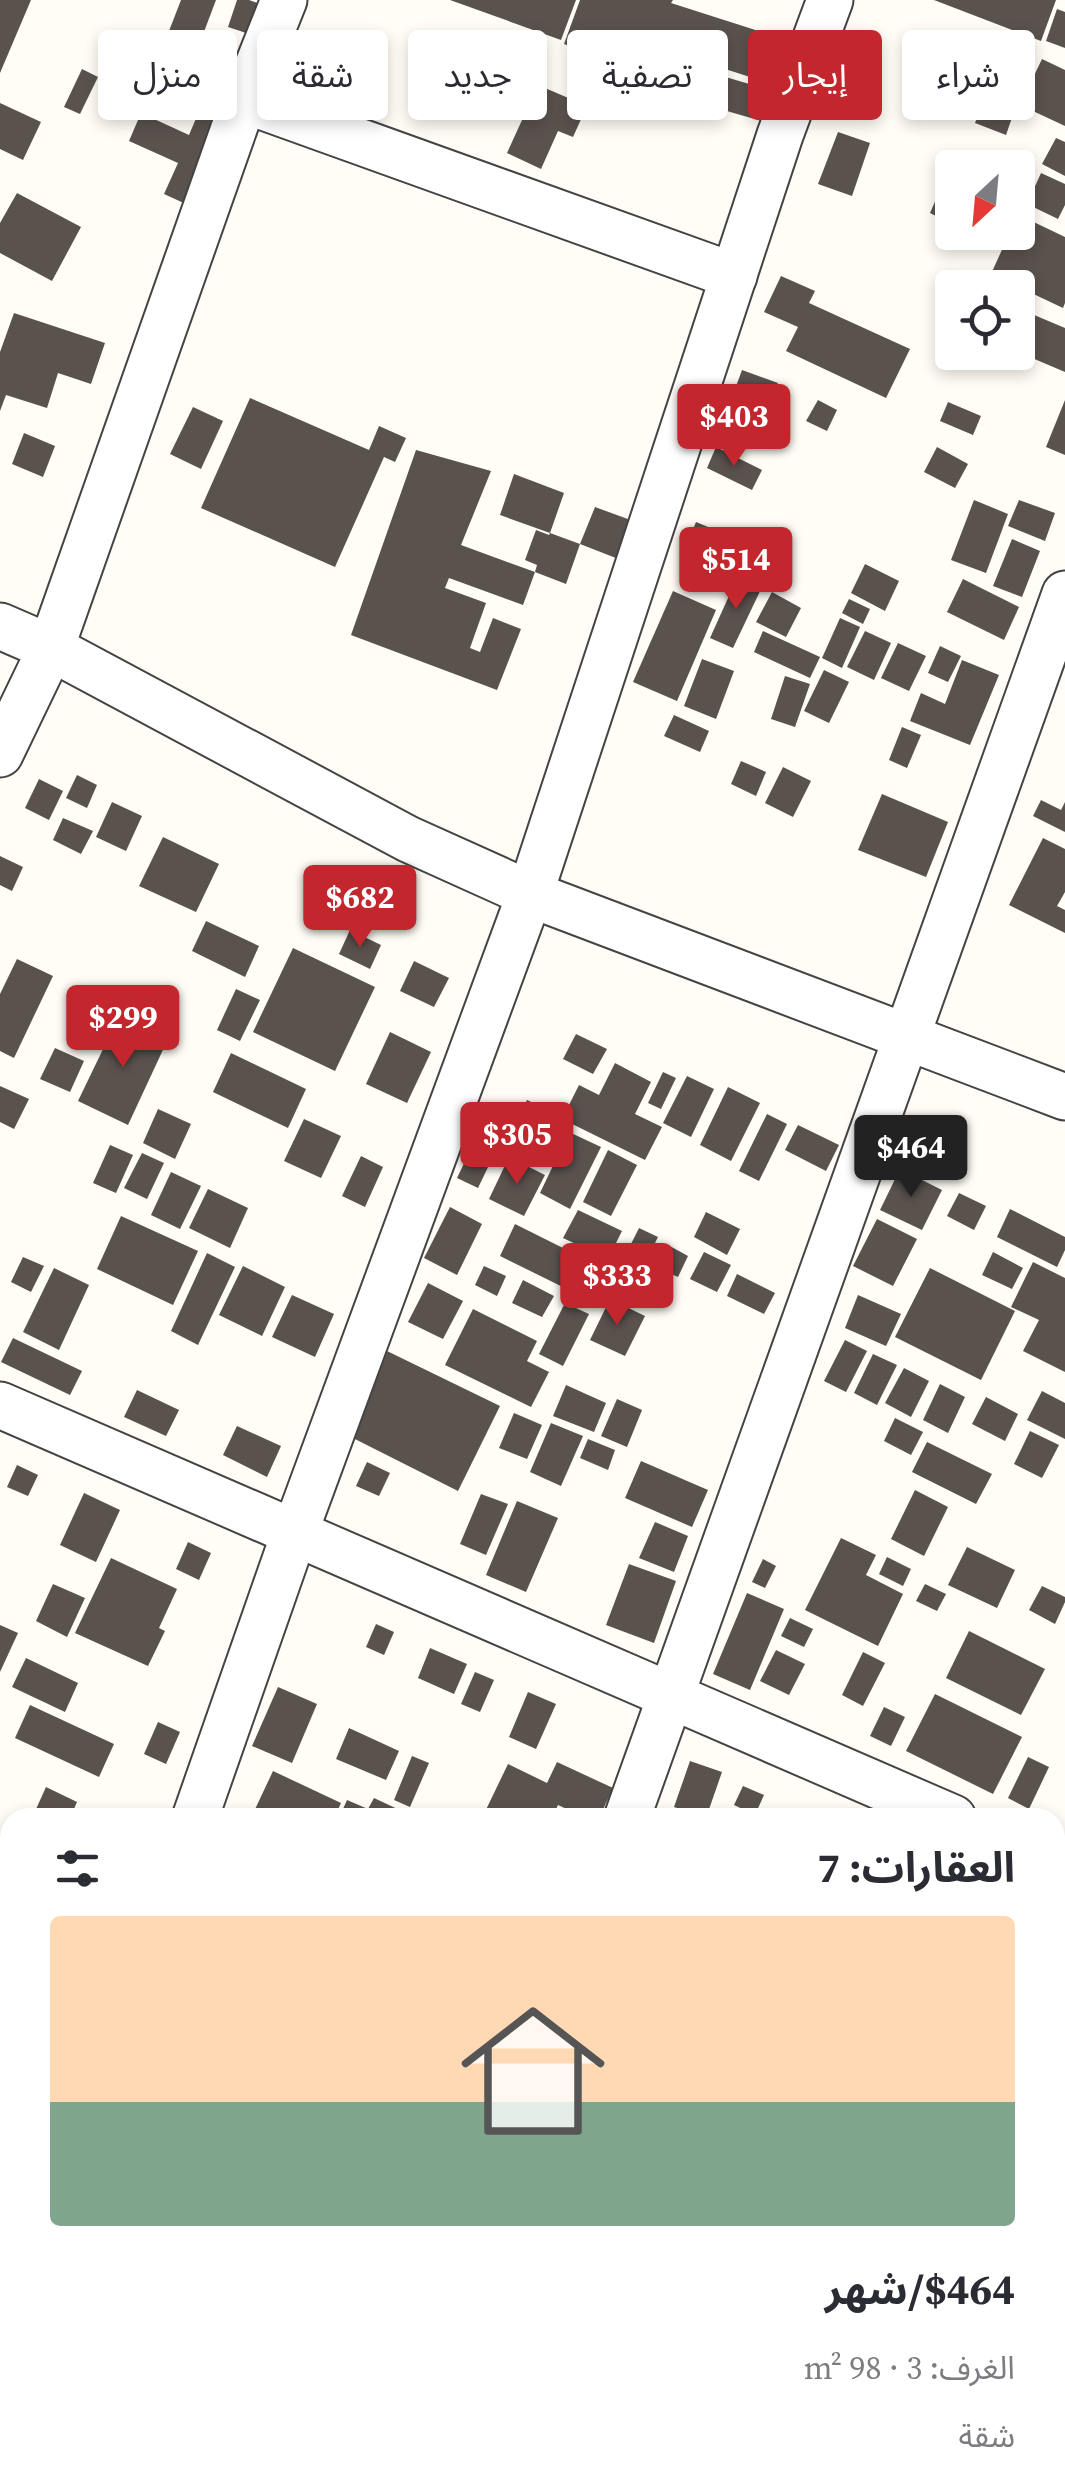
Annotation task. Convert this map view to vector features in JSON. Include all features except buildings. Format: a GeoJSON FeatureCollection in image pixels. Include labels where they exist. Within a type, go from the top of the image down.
{"type":"FeatureCollection","features":[{"type":"Feature","properties":{"kind":"street"},"geometry":{"type":"LineString","coordinates":[[0,754],[51,648],[244,100],[284,0]]}},
{"type":"Feature","properties":{"kind":"street"},"geometry":{"type":"LineString","coordinates":[[198,1808],[294,1532],[530,894],[780,134],[830,0]]}},
{"type":"Feature","properties":{"kind":"street"},"geometry":{"type":"LineString","coordinates":[[244,100],[734,276]]}},
{"type":"Feature","properties":{"kind":"street"},"geometry":{"type":"LineString","coordinates":[[631,1808],[1065,594]]}},
{"type":"Feature","properties":{"kind":"street"},"geometry":{"type":"LineString","coordinates":[[0,626],[51,648],[408,839],[530,894],[1065,1096]]}},
{"type":"Feature","properties":{"kind":"street"},"geometry":{"type":"LineString","coordinates":[[0,1404],[930,1808]]}}]}
